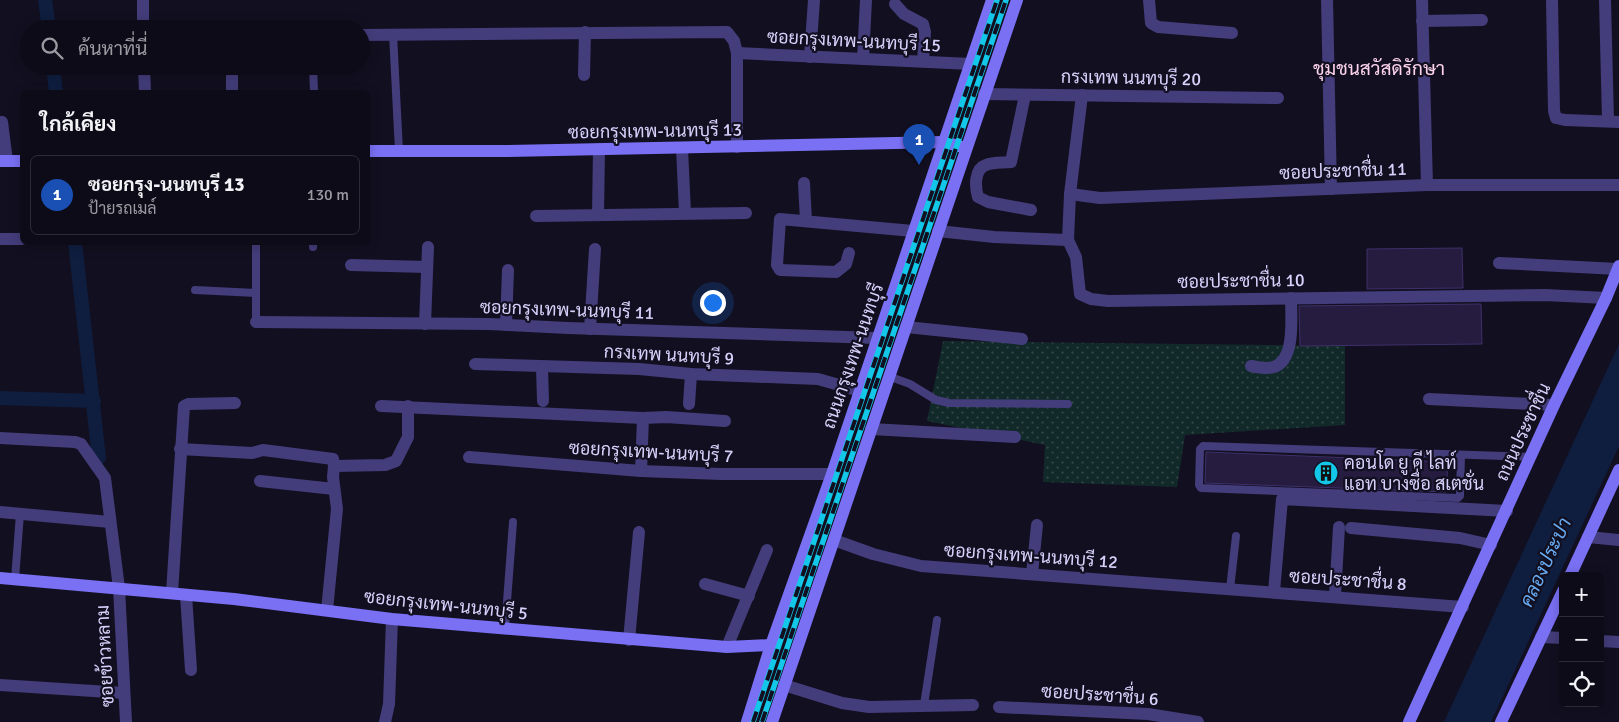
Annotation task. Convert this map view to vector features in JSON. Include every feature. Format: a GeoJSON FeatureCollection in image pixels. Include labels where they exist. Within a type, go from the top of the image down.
{"type":"FeatureCollection","features":[{"type":"Feature","properties":{"kind":"main road","name":"ถนนกรุงเทพ-นนทบุรี"},"geometry":{"type":"LineString","coordinates":[[746,722],[992,0]]}},
{"type":"Feature","properties":{"kind":"main road"},"geometry":{"type":"LineString","coordinates":[[772,722],[1017,0]]}},
{"type":"Feature","properties":{"kind":"main road","name":"ซอยกรุงเทพ-นนทบุรี 13"},"geometry":{"type":"LineString","coordinates":[[370,151],[682,148],[944,142],[966,148]]}},
{"type":"Feature","properties":{"kind":"main road"},"geometry":{"type":"LineString","coordinates":[[4,161],[20,160]]}},
{"type":"Feature","properties":{"kind":"main road","name":"ถนนประชาชื่น"},"geometry":{"type":"LineString","coordinates":[[1409,722],[1554,405],[1606,298],[1618,268]]}},
{"type":"Feature","properties":{"kind":"main road"},"geometry":{"type":"LineString","coordinates":[[1572,572],[1619,470]]}},
{"type":"Feature","properties":{"kind":"main road","name":"ซอยกรุงเทพ-นนทบุรี 5"},"geometry":{"type":"LineString","coordinates":[[0,578],[172,593],[392,619],[629,640],[728,647],[771,645]]}},
{"type":"Feature","properties":{"kind":"main road"},"geometry":{"type":"LineString","coordinates":[[1501,722],[1559,599]]}},
{"type":"Feature","properties":{"kind":"street"},"geometry":{"type":"LineString","coordinates":[[143,0],[143,20]]}},
{"type":"Feature","properties":{"kind":"street"},"geometry":{"type":"LineString","coordinates":[[810,57],[814,0]]}},
{"type":"Feature","properties":{"kind":"street"},"geometry":{"type":"LineString","coordinates":[[862,59],[866,0]]}},
{"type":"Feature","properties":{"kind":"street"},"geometry":{"type":"LineString","coordinates":[[1149,0],[1151,23],[1158,27],[1232,33]]}},
{"type":"Feature","properties":{"kind":"street"},"geometry":{"type":"LineString","coordinates":[[1327,0],[1331,189]]}},
{"type":"Feature","properties":{"kind":"street"},"geometry":{"type":"LineString","coordinates":[[1422,0],[1427,185]]}},
{"type":"Feature","properties":{"kind":"street"},"geometry":{"type":"LineString","coordinates":[[1552,0],[1554,111],[1556,118],[1565,120],[1614,121],[1605,0]]}},
{"type":"Feature","properties":{"kind":"street"},"geometry":{"type":"LineString","coordinates":[[895,4],[904,14],[923,24],[925,32],[923,61]]}},
{"type":"Feature","properties":{"kind":"street"},"geometry":{"type":"LineString","coordinates":[[1422,21],[1482,20]]}},
{"type":"Feature","properties":{"kind":"street"},"geometry":{"type":"LineString","coordinates":[[584,75],[585,32]]}},
{"type":"Feature","properties":{"kind":"street"},"geometry":{"type":"LineString","coordinates":[[370,35],[727,32],[734,41],[737,53],[737,147]]}},
{"type":"Feature","properties":{"kind":"street","name":"ซอยกรุงเทพ-นนทบุรี 15"},"geometry":{"type":"LineString","coordinates":[[737,53],[970,64]]}},
{"type":"Feature","properties":{"kind":"street"},"geometry":{"type":"LineString","coordinates":[[144,75],[145,90]]}},
{"type":"Feature","properties":{"kind":"street"},"geometry":{"type":"LineString","coordinates":[[232,75],[232,90]]}},
{"type":"Feature","properties":{"kind":"street","name":"กรงเทพ นนทบุรี 20"},"geometry":{"type":"LineString","coordinates":[[984,94],[1278,98]]}},
{"type":"Feature","properties":{"kind":"street"},"geometry":{"type":"LineString","coordinates":[[1025,94],[1011,162],[986,164],[978,171],[975,187],[978,197],[983,200],[1031,210]]}},
{"type":"Feature","properties":{"kind":"street","name":"ซอยประชาชื่น 10"},"geometry":{"type":"LineString","coordinates":[[1082,95],[1070,194],[1068,240],[1076,257],[1080,294],[1108,301],[1545,294],[1606,298]]}},
{"type":"Feature","properties":{"kind":"street"},"geometry":{"type":"LineString","coordinates":[[2,122],[4,161]]}},
{"type":"Feature","properties":{"kind":"street"},"geometry":{"type":"LineString","coordinates":[[682,148],[685,214]]}},
{"type":"Feature","properties":{"kind":"street"},"geometry":{"type":"LineString","coordinates":[[598,215],[599,149]]}},
{"type":"Feature","properties":{"kind":"street"},"geometry":{"type":"LineString","coordinates":[[804,183],[806,221]]}},
{"type":"Feature","properties":{"kind":"street","name":"ซอยประชาชื่น 11"},"geometry":{"type":"LineString","coordinates":[[1070,194],[1100,198],[1427,185],[1619,185]]}},
{"type":"Feature","properties":{"kind":"street"},"geometry":{"type":"LineString","coordinates":[[536,216],[746,212]]}},
{"type":"Feature","properties":{"kind":"street"},"geometry":{"type":"LineString","coordinates":[[849,253],[846,264],[836,272],[780,270],[777,265],[780,219],[913,232]]}},
{"type":"Feature","properties":{"kind":"street"},"geometry":{"type":"LineString","coordinates":[[938,231],[994,237],[1068,240]]}},
{"type":"Feature","properties":{"kind":"street"},"geometry":{"type":"LineString","coordinates":[[0,239],[20,239]]}},
{"type":"Feature","properties":{"kind":"street"},"geometry":{"type":"LineString","coordinates":[[425,324],[428,247]]}},
{"type":"Feature","properties":{"kind":"street"},"geometry":{"type":"LineString","coordinates":[[590,329],[595,249]]}},
{"type":"Feature","properties":{"kind":"street"},"geometry":{"type":"LineString","coordinates":[[1499,263],[1618,268]]}},
{"type":"Feature","properties":{"kind":"street"},"geometry":{"type":"LineString","coordinates":[[351,265],[427,267]]}},
{"type":"Feature","properties":{"kind":"street"},"geometry":{"type":"LineString","coordinates":[[506,325],[508,270]]}},
{"type":"Feature","properties":{"kind":"street"},"geometry":{"type":"LineString","coordinates":[[1251,366],[1269,368],[1283,362],[1289,352],[1292,298]]}},
{"type":"Feature","properties":{"kind":"street","name":"ซอยกรุงเทพ-นนทบุรี 11"},"geometry":{"type":"LineString","coordinates":[[256,322],[506,325],[878,338]]}},
{"type":"Feature","properties":{"kind":"street"},"geometry":{"type":"LineString","coordinates":[[906,327],[1022,339]]}},
{"type":"Feature","properties":{"kind":"street","name":"กรงเทพ นนทบุรี 9"},"geometry":{"type":"LineString","coordinates":[[475,364],[639,369],[691,374],[818,378],[860,391]]}},
{"type":"Feature","properties":{"kind":"street"},"geometry":{"type":"LineString","coordinates":[[542,367],[543,400]]}},
{"type":"Feature","properties":{"kind":"street"},"geometry":{"type":"LineString","coordinates":[[689,404],[691,374]]}},
{"type":"Feature","properties":{"kind":"street"},"geometry":{"type":"LineString","coordinates":[[1429,399],[1554,405]]}},
{"type":"Feature","properties":{"kind":"street"},"geometry":{"type":"LineString","coordinates":[[172,593],[173,490],[184,409],[186,404],[234,403]]}},
{"type":"Feature","properties":{"kind":"street"},"geometry":{"type":"LineString","coordinates":[[381,406],[725,421]]}},
{"type":"Feature","properties":{"kind":"street"},"geometry":{"type":"LineString","coordinates":[[334,466],[385,465],[396,461],[408,437],[408,406]]}},
{"type":"Feature","properties":{"kind":"street"},"geometry":{"type":"LineString","coordinates":[[641,471],[643,418]]}},
{"type":"Feature","properties":{"kind":"street"},"geometry":{"type":"LineString","coordinates":[[871,429],[1015,437]]}},
{"type":"Feature","properties":{"kind":"street","name":"ซอยข้าวหลาม"},"geometry":{"type":"LineString","coordinates":[[0,438],[75,442],[81,444],[105,478],[119,588],[126,722]]}},
{"type":"Feature","properties":{"kind":"street"},"geometry":{"type":"LineString","coordinates":[[180,449],[252,453],[260,450],[331,458],[334,460],[333,477],[337,509],[328,610]]}},
{"type":"Feature","properties":{"kind":"street","name":"ซอยกรุงเทพ-นนทบุรี 7"},"geometry":{"type":"LineString","coordinates":[[469,457],[641,471],[721,474],[832,474]]}},
{"type":"Feature","properties":{"kind":"street"},"geometry":{"type":"LineString","coordinates":[[260,481],[334,489]]}},
{"type":"Feature","properties":{"kind":"street"},"geometry":{"type":"LineString","coordinates":[[1274,592],[1282,499],[1507,511]]}},
{"type":"Feature","properties":{"kind":"street"},"geometry":{"type":"LineString","coordinates":[[0,512],[110,522]]}},
{"type":"Feature","properties":{"kind":"street"},"geometry":{"type":"LineString","coordinates":[[1032,574],[1037,525]]}},
{"type":"Feature","properties":{"kind":"street"},"geometry":{"type":"LineString","coordinates":[[1335,596],[1345,527],[1460,538],[1491,545]]}},
{"type":"Feature","properties":{"kind":"street"},"geometry":{"type":"LineString","coordinates":[[629,640],[639,532]]}},
{"type":"Feature","properties":{"kind":"street"},"geometry":{"type":"LineString","coordinates":[[1588,537],[1619,540]]}},
{"type":"Feature","properties":{"kind":"street","name":"ซอยกรุงเทพ-นนทบุรี 12"},"geometry":{"type":"LineString","coordinates":[[834,540],[873,554],[921,566],[1230,588]]}},
{"type":"Feature","properties":{"kind":"street"},"geometry":{"type":"LineString","coordinates":[[728,647],[767,550]]}},
{"type":"Feature","properties":{"kind":"street"},"geometry":{"type":"LineString","coordinates":[[704,584],[749,596]]}},
{"type":"Feature","properties":{"kind":"street","name":"ซอยประชาชื่น 8"},"geometry":{"type":"LineString","coordinates":[[1230,588],[1462,607]]}},
{"type":"Feature","properties":{"kind":"street"},"geometry":{"type":"LineString","coordinates":[[186,595],[191,670]]}},
{"type":"Feature","properties":{"kind":"street"},"geometry":{"type":"LineString","coordinates":[[386,722],[389,704],[392,619]]}},
{"type":"Feature","properties":{"kind":"street"},"geometry":{"type":"LineString","coordinates":[[1541,637],[1559,638]]}},
{"type":"Feature","properties":{"kind":"street"},"geometry":{"type":"LineString","coordinates":[[1604,641],[1619,642]]}},
{"type":"Feature","properties":{"kind":"street"},"geometry":{"type":"LineString","coordinates":[[0,685],[124,693]]}},
{"type":"Feature","properties":{"kind":"street"},"geometry":{"type":"LineString","coordinates":[[784,685],[842,703],[869,707],[974,705]]}},
{"type":"Feature","properties":{"kind":"street","name":"ซอยประชาชื่น 6"},"geometry":{"type":"LineString","coordinates":[[999,707],[1148,714],[1198,722]]}},
{"type":"Feature","properties":{"kind":"lane"},"geometry":{"type":"LineString","coordinates":[[393,34],[399,151]]}},
{"type":"Feature","properties":{"kind":"lane"},"geometry":{"type":"LineString","coordinates":[[313,75],[314,90]]}},
{"type":"Feature","properties":{"kind":"lane"},"geometry":{"type":"LineString","coordinates":[[256,245],[256,322]]}},
{"type":"Feature","properties":{"kind":"lane"},"geometry":{"type":"LineString","coordinates":[[195,290],[256,293]]}},
{"type":"Feature","properties":{"kind":"lane"},"geometry":{"type":"LineString","coordinates":[[888,376],[910,384],[936,400],[950,403],[1068,404]]}},
{"type":"Feature","properties":{"kind":"lane"},"geometry":{"type":"LineString","coordinates":[[1461,455],[1460,496],[1458,498],[1202,488],[1199,485],[1200,449],[1203,446],[1531,457]]}},
{"type":"Feature","properties":{"kind":"lane"},"geometry":{"type":"LineString","coordinates":[[15,579],[20,514]]}},
{"type":"Feature","properties":{"kind":"lane"},"geometry":{"type":"LineString","coordinates":[[505,628],[513,522]]}},
{"type":"Feature","properties":{"kind":"lane"},"geometry":{"type":"LineString","coordinates":[[1230,588],[1236,536]]}},
{"type":"Feature","properties":{"kind":"lane"},"geometry":{"type":"LineString","coordinates":[[924,705],[937,620]]}},
{"type":"Feature","properties":{"kind":"green space"},"geometry":{"type":"Polygon","coordinates":[[[943,341],[1345,346],[1345,425],[1185,435],[1177,487],[1043,482],[1045,445],[927,421],[943,341]]]}},
{"type":"Feature","properties":{"kind":"water","name":"คลองประปา"},"geometry":{"type":"Polygon","coordinates":[[[1619,344],[1619,446],[1491,722],[1444,722],[1619,344]]]}},
{"type":"Feature","properties":{"kind":"building"},"geometry":{"type":"Polygon","coordinates":[[[1462,248],[1463,288],[1367,289],[1367,249],[1462,248]]]}},
{"type":"Feature","properties":{"kind":"building"},"geometry":{"type":"Polygon","coordinates":[[[1481,304],[1482,344],[1300,346],[1299,306],[1481,304]]]}},
{"type":"Feature","properties":{"kind":"building","name":"คอนโด ยู ดี ไลท์ แอท บางซื่อ สเตชั่น"},"geometry":{"type":"Polygon","coordinates":[[[1206,452],[1448,462],[1446,492],[1205,483],[1206,452]]]}},
{"type":"Feature","properties":{"kind":"waterway"},"geometry":{"type":"LineString","coordinates":[[45,0],[48,20]]}},
{"type":"Feature","properties":{"kind":"waterway"},"geometry":{"type":"LineString","coordinates":[[54,75],[56,90]]}},
{"type":"Feature","properties":{"kind":"waterway"},"geometry":{"type":"LineString","coordinates":[[75,245],[99,458]]}},
{"type":"Feature","properties":{"kind":"waterway"},"geometry":{"type":"LineString","coordinates":[[0,398],[94,401]]}},
{"type":"Feature","properties":{"kind":"railway"},"geometry":{"type":"LineString","coordinates":[[753,722],[997,0]]}},
{"type":"Feature","properties":{"kind":"railway"},"geometry":{"type":"LineString","coordinates":[[762,722],[1006,0]]}},
{"type":"Feature","properties":{"kind":"place","name":"ซอยกรุง-นนทบุรี 13"},"geometry":{"type":"Point","coordinates":[919,165]}},
{"type":"Feature","properties":{"kind":"place","name":"คอนโด ยู ดี ไลท์ แอท บางซื่อ สเตชั่น"},"geometry":{"type":"Point","coordinates":[1326,473]}},
{"type":"Feature","properties":{"kind":"district","name":"ชุมชนสวัสดิรักษา"},"geometry":{"type":"Point","coordinates":[1379,68]}}]}
